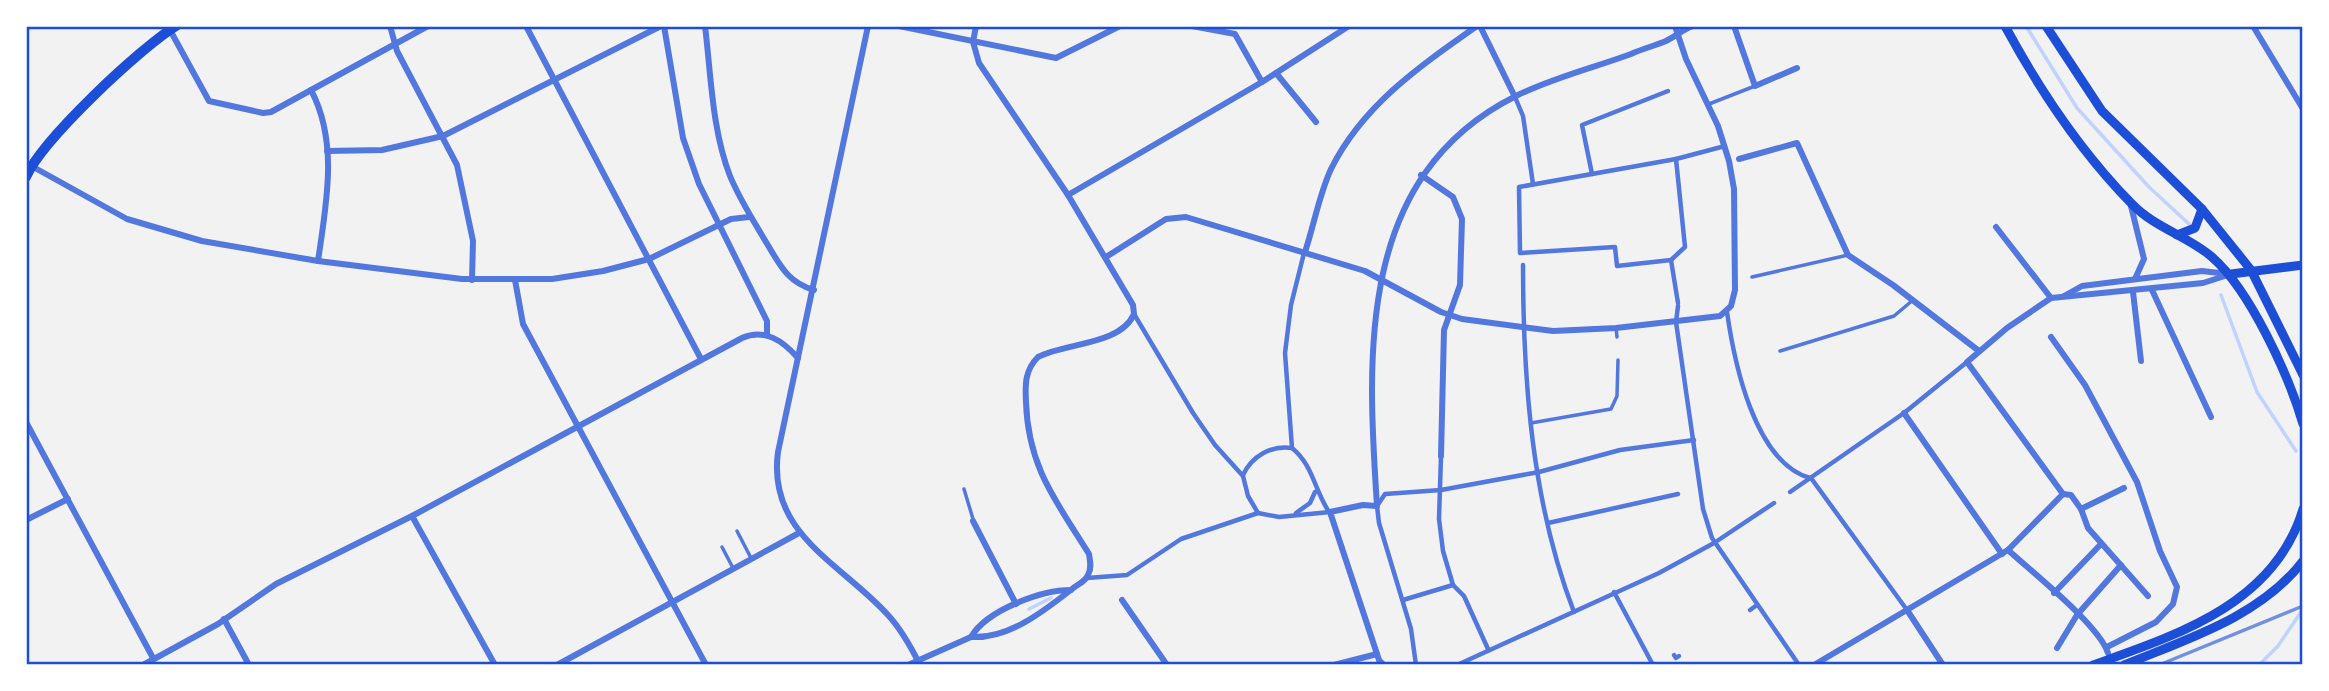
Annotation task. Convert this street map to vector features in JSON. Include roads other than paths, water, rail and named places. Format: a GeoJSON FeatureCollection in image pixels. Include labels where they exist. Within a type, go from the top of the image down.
{"type":"FeatureCollection","features":[{"type":"Feature","properties":{"kind":"main road"},"geometry":{"type":"LineString","coordinates":[[2005,26],[2045,94],[2130,202],[2155,223],[2210,255],[2231,274],[2244,294],[2284,374],[2303,424]]}},
{"type":"Feature","properties":{"kind":"main road"},"geometry":{"type":"LineString","coordinates":[[2046,26],[2107,117],[2202,209],[2251,270],[2303,375]]}},
{"type":"Feature","properties":{"kind":"main road"},"geometry":{"type":"LineString","coordinates":[[26,177],[28,164],[124,68],[171,27]]}},
{"type":"Feature","properties":{"kind":"main road"},"geometry":{"type":"LineString","coordinates":[[2177,235],[2195,228],[2202,209]]}},
{"type":"Feature","properties":{"kind":"main road"},"geometry":{"type":"LineString","coordinates":[[2231,274],[2303,265]]}},
{"type":"Feature","properties":{"kind":"main road"},"geometry":{"type":"LineString","coordinates":[[2093,665],[2109,653],[2131,650],[2228,607],[2258,585],[2281,557],[2303,509]]}},
{"type":"Feature","properties":{"kind":"main road"},"geometry":{"type":"LineString","coordinates":[[2124,665],[2241,614],[2274,590],[2301,563]]}},
{"type":"Feature","properties":{"kind":"street"},"geometry":{"type":"LineString","coordinates":[[390,26],[395,43],[457,164],[473,241],[472,280]]}},
{"type":"Feature","properties":{"kind":"street"},"geometry":{"type":"LineString","coordinates":[[171,27],[205,96],[216,104],[271,112],[428,26]]}},
{"type":"Feature","properties":{"kind":"street"},"geometry":{"type":"LineString","coordinates":[[526,26],[701,359]]}},
{"type":"Feature","properties":{"kind":"street"},"geometry":{"type":"LineString","coordinates":[[327,151],[382,150],[443,136],[663,26],[683,138],[699,184],[718,226],[768,321],[767,335]]}},
{"type":"Feature","properties":{"kind":"street"},"geometry":{"type":"LineString","coordinates":[[705,26],[720,138],[730,175],[749,217],[791,280],[814,290]]}},
{"type":"Feature","properties":{"kind":"street"},"geometry":{"type":"LineString","coordinates":[[868,26],[776,471],[778,490],[799,533],[820,555],[887,613],[919,662]]}},
{"type":"Feature","properties":{"kind":"street"},"geometry":{"type":"LineString","coordinates":[[899,26],[1056,58],[1120,26]]}},
{"type":"Feature","properties":{"kind":"street"},"geometry":{"type":"LineString","coordinates":[[976,26],[974,42],[979,63],[1068,195],[1106,257],[1133,304],[1134,314],[1193,413],[1215,445],[1243,476],[1248,496],[1258,513]]}},
{"type":"Feature","properties":{"kind":"street"},"geometry":{"type":"LineString","coordinates":[[1192,26],[1235,34],[1262,82]]}},
{"type":"Feature","properties":{"kind":"street"},"geometry":{"type":"LineString","coordinates":[[1068,195],[1262,82],[1349,26]]}},
{"type":"Feature","properties":{"kind":"street"},"geometry":{"type":"LineString","coordinates":[[1334,665],[1380,661],[1329,512],[1315,491],[1307,464],[1292,448],[1286,338],[1305,252],[1331,170],[1355,131],[1405,76],[1477,26],[1523,116],[1533,184]]}},
{"type":"Feature","properties":{"kind":"street"},"geometry":{"type":"LineString","coordinates":[[1416,665],[1411,629],[1377,506],[1371,421],[1372,350],[1382,278],[1401,218],[1421,175],[1461,135],[1515,96],[1663,42],[1676,29],[1693,26]]}},
{"type":"Feature","properties":{"kind":"street"},"geometry":{"type":"LineString","coordinates":[[1734,26],[1755,86],[1797,68]]}},
{"type":"Feature","properties":{"kind":"street"},"geometry":{"type":"LineString","coordinates":[[2253,26],[2303,109]]}},
{"type":"Feature","properties":{"kind":"street"},"geometry":{"type":"LineString","coordinates":[[1676,29],[1686,59],[1726,146],[1734,189],[1736,281],[1734,299],[1727,312],[1737,366],[1755,418],[1784,463],[1811,478],[1907,610],[1943,665]]}},
{"type":"Feature","properties":{"kind":"street"},"geometry":{"type":"LineString","coordinates":[[1276,73],[1316,122]]}},
{"type":"Feature","properties":{"kind":"street"},"geometry":{"type":"LineString","coordinates":[[311,90],[323,120],[327,151],[328,194],[318,261]]}},
{"type":"Feature","properties":{"kind":"street"},"geometry":{"type":"LineString","coordinates":[[1592,174],[1582,125],[1668,92]]}},
{"type":"Feature","properties":{"kind":"street"},"geometry":{"type":"LineString","coordinates":[[1739,159],[1797,143],[1848,255],[1913,300],[1979,351]]}},
{"type":"Feature","properties":{"kind":"street"},"geometry":{"type":"LineString","coordinates":[[1676,159],[1685,247],[1671,260],[1617,265],[1615,247],[1520,253],[1519,187],[1676,159],[1726,146]]}},
{"type":"Feature","properties":{"kind":"street"},"geometry":{"type":"LineString","coordinates":[[28,164],[102,207],[147,225],[202,241],[318,261],[472,280],[577,275],[649,259],[737,217],[749,217]]}},
{"type":"Feature","properties":{"kind":"street"},"geometry":{"type":"LineString","coordinates":[[1421,175],[1454,197],[1462,219],[1460,285],[1444,330],[1439,519],[1453,585],[1464,596],[1488,649]]}},
{"type":"Feature","properties":{"kind":"street"},"geometry":{"type":"LineString","coordinates":[[2130,202],[2144,259],[2135,279]]}},
{"type":"Feature","properties":{"kind":"street"},"geometry":{"type":"LineString","coordinates":[[1106,257],[1166,219],[1178,216],[1305,252],[1382,278],[1449,315],[1553,331],[1710,319],[1727,312]]}},
{"type":"Feature","properties":{"kind":"street"},"geometry":{"type":"LineString","coordinates":[[1996,227],[2051,298]]}},
{"type":"Feature","properties":{"kind":"street"},"geometry":{"type":"LineString","coordinates":[[1671,260],[1678,304],[1676,322],[1700,490],[1714,543],[1799,665]]}},
{"type":"Feature","properties":{"kind":"street"},"geometry":{"type":"LineString","coordinates":[[1523,265],[1524,328],[1531,423],[1555,557],[1574,612]]}},
{"type":"Feature","properties":{"kind":"street"},"geometry":{"type":"LineString","coordinates":[[2063,297],[2082,286],[2202,271],[2231,274]]}},
{"type":"Feature","properties":{"kind":"street"},"geometry":{"type":"LineString","coordinates":[[1790,492],[1904,413],[1979,351],[2051,298],[2152,290],[2203,283],[2231,274]]}},
{"type":"Feature","properties":{"kind":"street"},"geometry":{"type":"LineString","coordinates":[[515,280],[523,324],[706,665]]}},
{"type":"Feature","properties":{"kind":"street"},"geometry":{"type":"LineString","coordinates":[[2152,290],[2211,417]]}},
{"type":"Feature","properties":{"kind":"street"},"geometry":{"type":"LineString","coordinates":[[2133,292],[2141,361]]}},
{"type":"Feature","properties":{"kind":"street"},"geometry":{"type":"LineString","coordinates":[[1087,578],[1091,566],[1088,554],[1047,489],[1033,457],[1027,428],[1026,377],[1038,357],[1110,334],[1125,327],[1134,314]]}},
{"type":"Feature","properties":{"kind":"street"},"geometry":{"type":"LineString","coordinates":[[143,665],[262,596],[276,584],[412,516],[748,336],[767,335],[787,346],[798,358]]}},
{"type":"Feature","properties":{"kind":"street"},"geometry":{"type":"LineString","coordinates":[[1904,413],[2005,552],[2077,615],[2109,653],[2142,631],[2173,604],[2177,587],[2160,551],[2137,482],[2085,385],[2051,337]]}},
{"type":"Feature","properties":{"kind":"street"},"geometry":{"type":"LineString","coordinates":[[1967,362],[2063,494],[2070,495],[2081,509],[2088,528],[2148,596]]}},
{"type":"Feature","properties":{"kind":"street"},"geometry":{"type":"LineString","coordinates":[[26,422],[153,658]]}},
{"type":"Feature","properties":{"kind":"street"},"geometry":{"type":"LineString","coordinates":[[1377,506],[1385,494],[1441,490],[1539,472],[1620,450],[1693,440]]}},
{"type":"Feature","properties":{"kind":"street"},"geometry":{"type":"LineString","coordinates":[[1243,476],[1254,460],[1270,449],[1292,448]]}},
{"type":"Feature","properties":{"kind":"street"},"geometry":{"type":"LineString","coordinates":[[2081,509],[2124,488]]}},
{"type":"Feature","properties":{"kind":"street"},"geometry":{"type":"LineString","coordinates":[[1293,514],[1310,503],[1315,491]]}},
{"type":"Feature","properties":{"kind":"street"},"geometry":{"type":"LineString","coordinates":[[1548,523],[1678,494]]}},
{"type":"Feature","properties":{"kind":"street"},"geometry":{"type":"LineString","coordinates":[[1814,665],[2005,552],[2063,494]]}},
{"type":"Feature","properties":{"kind":"street"},"geometry":{"type":"LineString","coordinates":[[26,520],[68,499]]}},
{"type":"Feature","properties":{"kind":"street"},"geometry":{"type":"LineString","coordinates":[[1457,665],[1659,573],[1714,543],[1774,503]]}},
{"type":"Feature","properties":{"kind":"street"},"geometry":{"type":"LineString","coordinates":[[971,636],[984,638],[1013,627],[1055,605],[1087,578],[1127,575],[1181,539],[1258,513],[1279,517],[1329,512],[1363,505],[1377,506]]}},
{"type":"Feature","properties":{"kind":"street"},"geometry":{"type":"LineString","coordinates":[[412,516],[495,665]]}},
{"type":"Feature","properties":{"kind":"street"},"geometry":{"type":"LineString","coordinates":[[974,522],[1016,604]]}},
{"type":"Feature","properties":{"kind":"street"},"geometry":{"type":"LineString","coordinates":[[557,665],[799,533]]}},
{"type":"Feature","properties":{"kind":"street"},"geometry":{"type":"LineString","coordinates":[[2054,593],[2101,544]]}},
{"type":"Feature","properties":{"kind":"street"},"geometry":{"type":"LineString","coordinates":[[2057,648],[2077,615],[2121,565]]}},
{"type":"Feature","properties":{"kind":"street"},"geometry":{"type":"LineString","coordinates":[[1403,600],[1453,585]]}},
{"type":"Feature","properties":{"kind":"street"},"geometry":{"type":"LineString","coordinates":[[908,665],[971,636],[976,628],[1016,604],[1046,592],[1071,590]]}},
{"type":"Feature","properties":{"kind":"street"},"geometry":{"type":"LineString","coordinates":[[1614,592],[1653,665]]}},
{"type":"Feature","properties":{"kind":"street"},"geometry":{"type":"LineString","coordinates":[[1122,600],[1167,665]]}},
{"type":"Feature","properties":{"kind":"street"},"geometry":{"type":"LineString","coordinates":[[1750,610],[1757,605]]}},
{"type":"Feature","properties":{"kind":"street"},"geometry":{"type":"LineString","coordinates":[[224,619],[248,665]]}},
{"type":"Feature","properties":{"kind":"lane"},"geometry":{"type":"LineString","coordinates":[[1709,104],[1755,86]]}},
{"type":"Feature","properties":{"kind":"lane"},"geometry":{"type":"LineString","coordinates":[[1752,277],[1848,255]]}},
{"type":"Feature","properties":{"kind":"lane"},"geometry":{"type":"LineString","coordinates":[[1780,351],[1895,316],[1913,300]]}},
{"type":"Feature","properties":{"kind":"lane"},"geometry":{"type":"LineString","coordinates":[[1616,328],[1617,337]]}},
{"type":"Feature","properties":{"kind":"lane"},"geometry":{"type":"LineString","coordinates":[[1531,423],[1611,409],[1618,396],[1618,360]]}},
{"type":"Feature","properties":{"kind":"lane"},"geometry":{"type":"LineString","coordinates":[[964,489],[974,522]]}},
{"type":"Feature","properties":{"kind":"lane"},"geometry":{"type":"LineString","coordinates":[[737,531],[755,556]]}},
{"type":"Feature","properties":{"kind":"lane"},"geometry":{"type":"LineString","coordinates":[[722,547],[733,568]]}},
{"type":"Feature","properties":{"kind":"waterway"},"geometry":{"type":"LineString","coordinates":[[2026,26],[2077,108],[2149,187],[2189,224]]}},
{"type":"Feature","properties":{"kind":"waterway"},"geometry":{"type":"LineString","coordinates":[[2221,295],[2257,392],[2296,451]]}},
{"type":"Feature","properties":{"kind":"waterway"},"geometry":{"type":"LineString","coordinates":[[1029,609],[1051,598]]}},
{"type":"Feature","properties":{"kind":"waterway"},"geometry":{"type":"LineString","coordinates":[[2259,665],[2278,646],[2303,609]]}},
{"type":"Feature","properties":{"kind":"railway"},"geometry":{"type":"LineString","coordinates":[[2159,665],[2303,606]]}}]}
